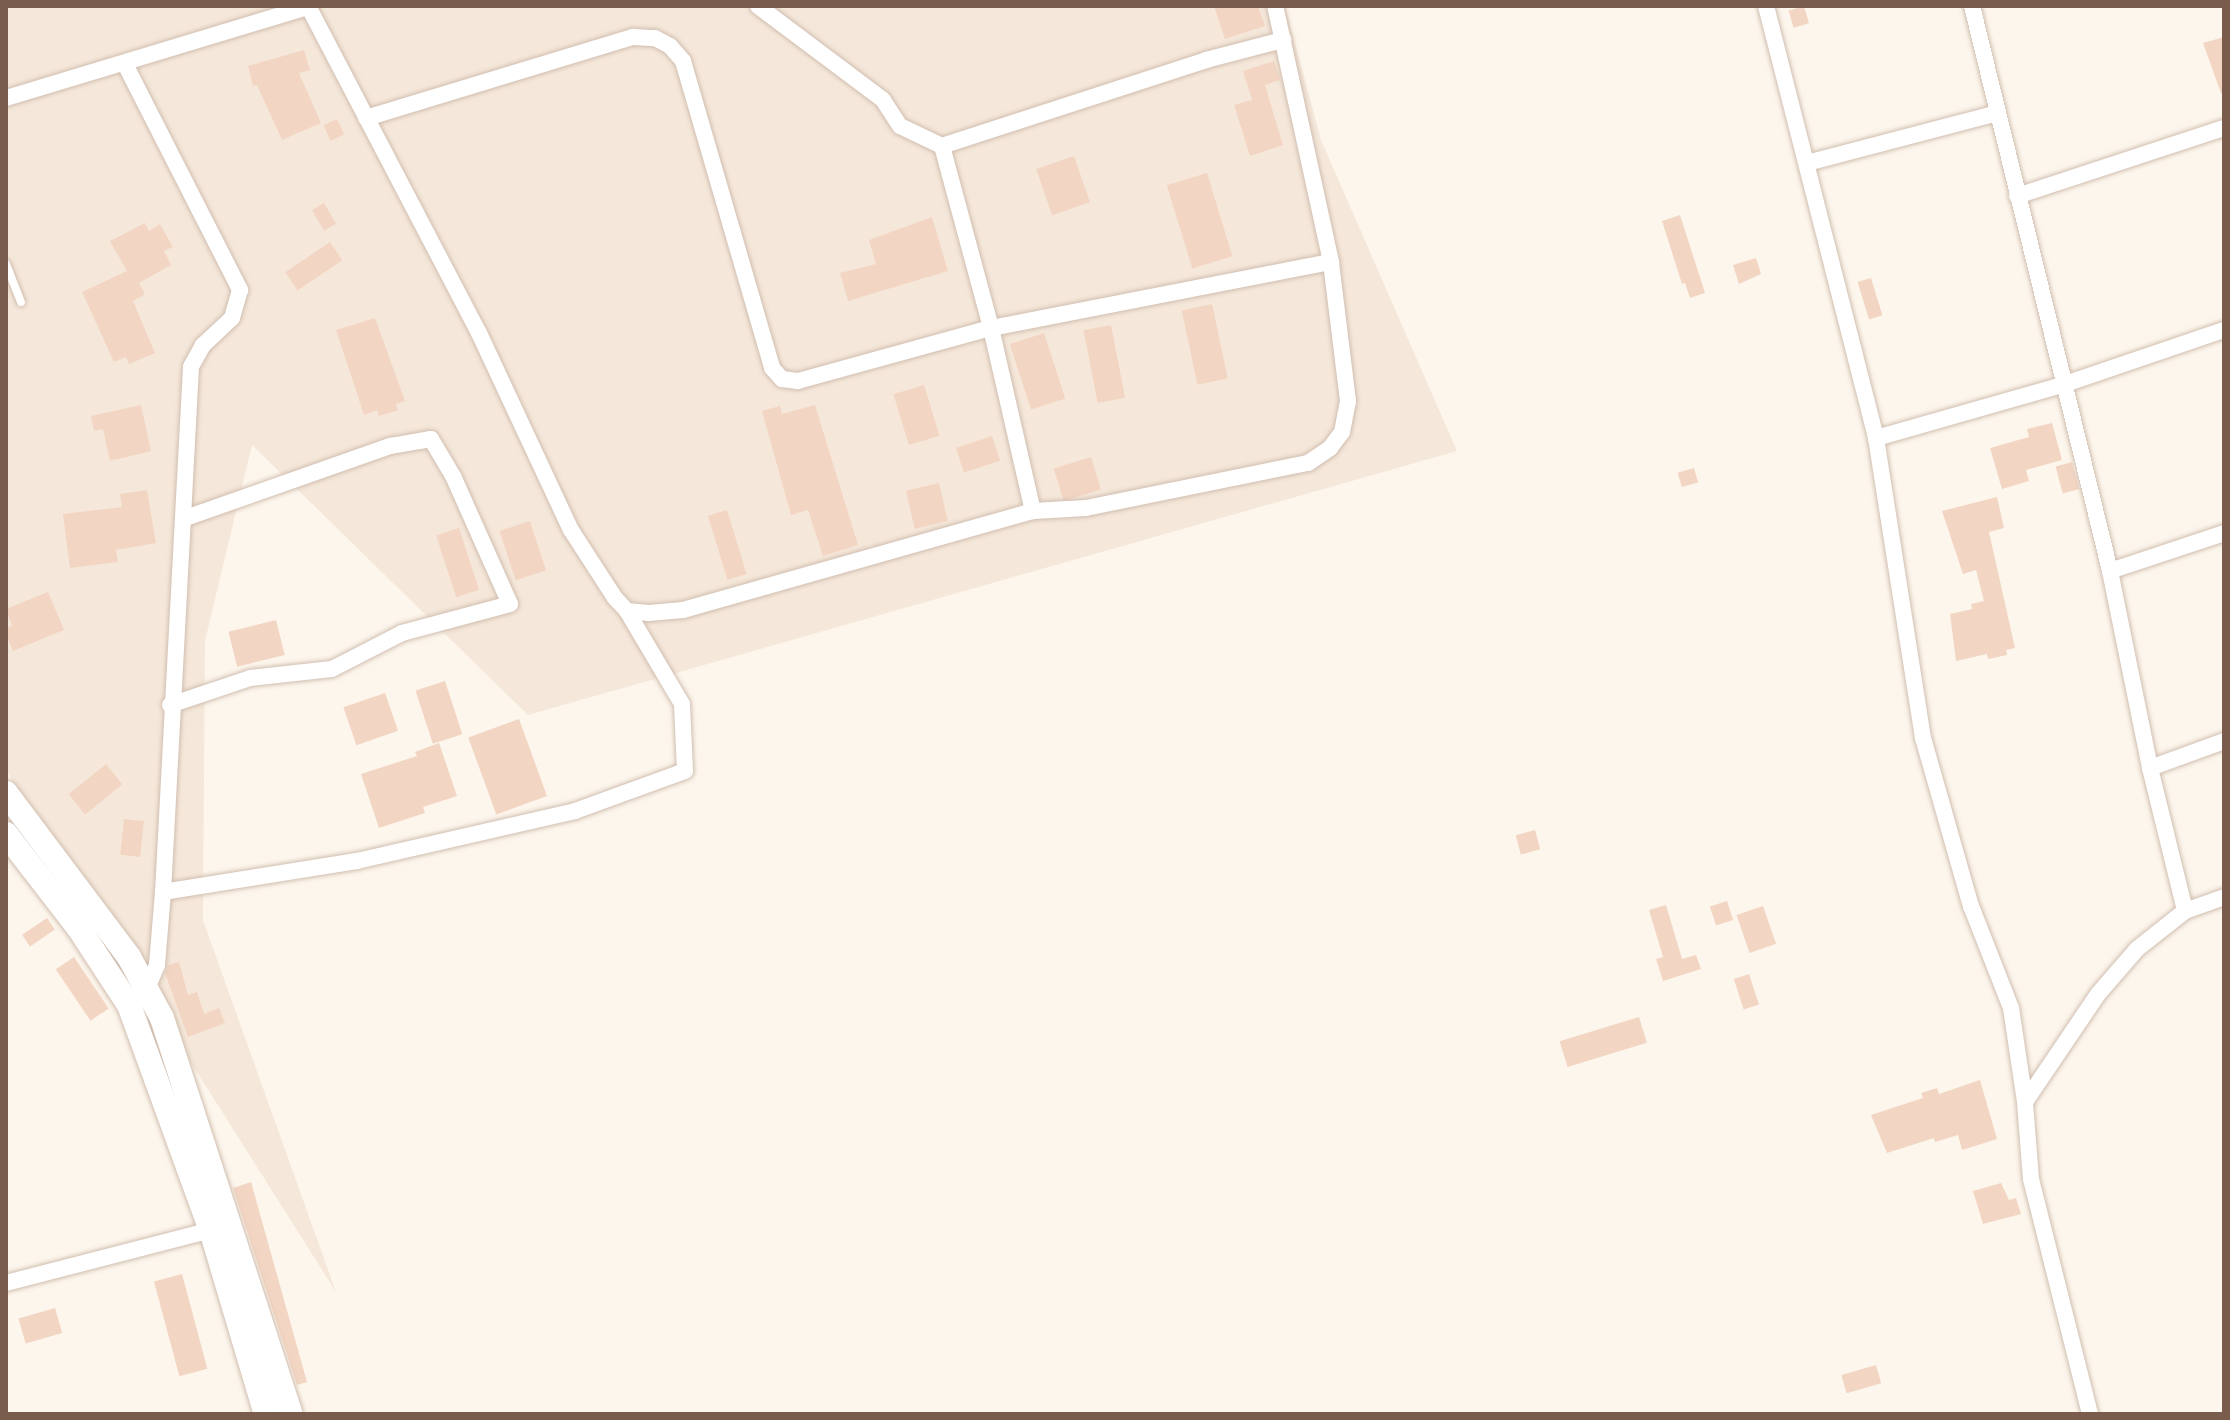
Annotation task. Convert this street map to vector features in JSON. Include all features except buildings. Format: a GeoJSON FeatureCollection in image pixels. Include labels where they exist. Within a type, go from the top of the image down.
{"type":"FeatureCollection","features":[{"type":"Feature","properties":{"kind":"street"},"geometry":{"type":"LineString","coordinates":[[6,98],[309,6],[479,333],[571,530],[615,598],[627,611],[682,704],[685,771],[575,811],[357,861],[163,892]]}},
{"type":"Feature","properties":{"kind":"street"},"geometry":{"type":"LineString","coordinates":[[758,6],[883,100],[900,126],[942,146],[1206,60],[1283,40]]}},
{"type":"Feature","properties":{"kind":"street"},"geometry":{"type":"LineString","coordinates":[[627,611],[683,610],[1033,511],[1086,508],[1308,463],[1330,448],[1342,432],[1348,401],[1331,262],[1275,6]]}},
{"type":"Feature","properties":{"kind":"street"},"geometry":{"type":"LineString","coordinates":[[1766,6],[1876,438],[1923,738],[1971,906],[2011,1008],[2025,1102],[2031,1179],[2090,1414]]}},
{"type":"Feature","properties":{"kind":"street"},"geometry":{"type":"LineString","coordinates":[[1972,6],[2110,571],[2150,768],[2185,911]]}},
{"type":"Feature","properties":{"kind":"street"},"geometry":{"type":"LineString","coordinates":[[366,118],[594,46],[633,37],[655,38],[670,46],[683,61],[772,368],[782,379],[798,381],[991,328],[1331,262]]}},
{"type":"Feature","properties":{"kind":"street"},"geometry":{"type":"LineString","coordinates":[[125,64],[240,290],[232,318],[203,345],[191,367],[185,518],[170,705],[163,892],[157,965],[147,988]]}},
{"type":"Feature","properties":{"kind":"street"},"geometry":{"type":"LineString","coordinates":[[1807,163],[1997,113]]}},
{"type":"Feature","properties":{"kind":"street"},"geometry":{"type":"LineString","coordinates":[[2017,196],[2224,128]]}},
{"type":"Feature","properties":{"kind":"street"},"geometry":{"type":"LineString","coordinates":[[942,146],[991,328],[1033,511]]}},
{"type":"Feature","properties":{"kind":"street"},"geometry":{"type":"LineString","coordinates":[[1876,438],[2065,384],[2224,330]]}},
{"type":"Feature","properties":{"kind":"street"},"geometry":{"type":"LineString","coordinates":[[170,705],[250,678],[332,669],[402,633],[510,604],[453,476],[431,439],[390,446],[185,518]]}},
{"type":"Feature","properties":{"kind":"street"},"geometry":{"type":"LineString","coordinates":[[2110,571],[2224,533]]}},
{"type":"Feature","properties":{"kind":"street"},"geometry":{"type":"LineString","coordinates":[[2150,768],[2224,741]]}},
{"type":"Feature","properties":{"kind":"street"},"geometry":{"type":"LineString","coordinates":[[6,793],[90,903],[147,988],[162,1018],[291,1414]]}},
{"type":"Feature","properties":{"kind":"street"},"geometry":{"type":"LineString","coordinates":[[6,834],[78,927],[129,1005],[211,1230],[266,1414]]}},
{"type":"Feature","properties":{"kind":"street"},"geometry":{"type":"LineString","coordinates":[[2025,1102],[2098,994],[2137,949],[2185,911],[2224,897]]}},
{"type":"Feature","properties":{"kind":"street"},"geometry":{"type":"LineString","coordinates":[[6,1283],[211,1230]]}},
{"type":"Feature","properties":{"kind":"lane"},"geometry":{"type":"LineString","coordinates":[[6,264],[21,302]]}},
{"type":"Feature","properties":{"kind":"shaded area"},"geometry":{"type":"Polygon","coordinates":[[[6,6],[1285,6],[1321,140],[1457,451],[528,715],[252,445],[205,641],[203,920],[336,1292],[6,770],[6,6]]]}}]}
